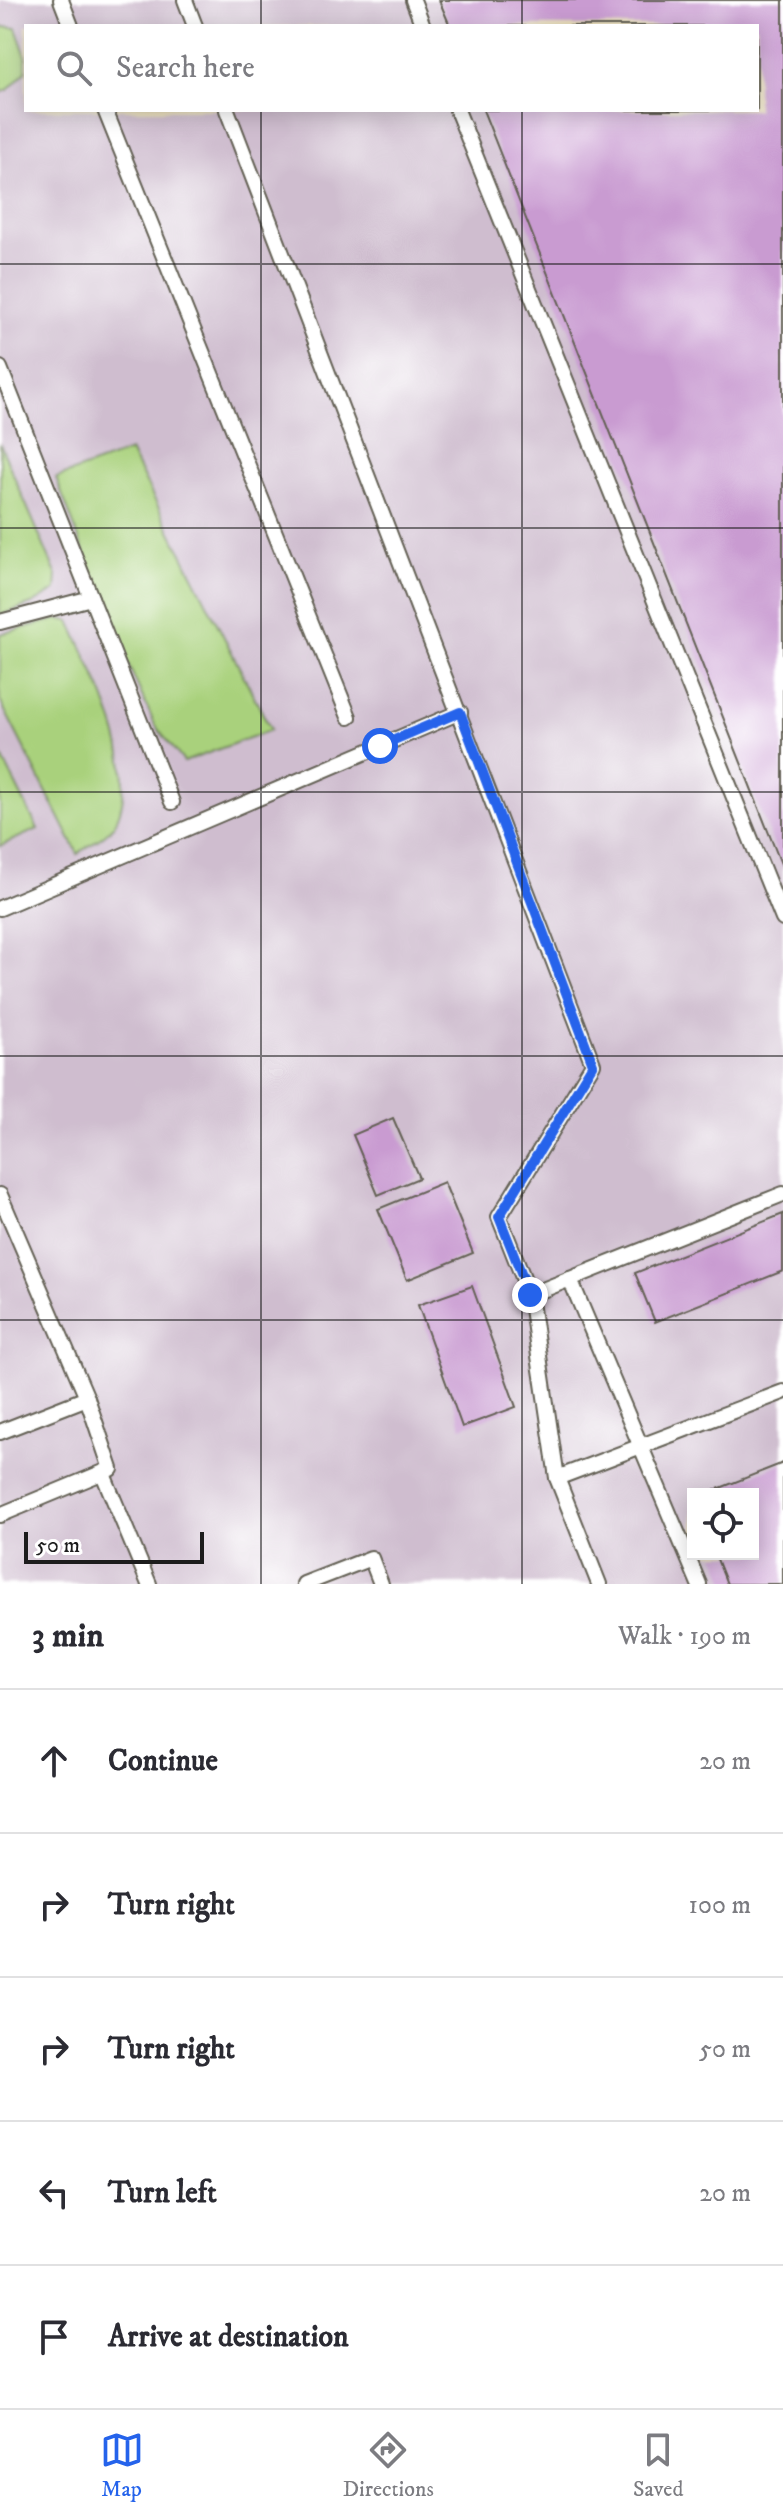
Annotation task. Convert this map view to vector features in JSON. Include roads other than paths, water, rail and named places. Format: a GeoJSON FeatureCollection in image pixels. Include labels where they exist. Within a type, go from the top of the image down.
{"type":"FeatureCollection","features":[{"type":"Feature","properties":{"kind":"lane"},"geometry":{"type":"LineString","coordinates":[[61,0],[70,24]]}},
{"type":"Feature","properties":{"kind":"lane"},"geometry":{"type":"LineString","coordinates":[[185,0],[194,24]]}},
{"type":"Feature","properties":{"kind":"lane"},"geometry":{"type":"LineString","coordinates":[[413,0],[422,24]]}},
{"type":"Feature","properties":{"kind":"lane"},"geometry":{"type":"LineString","coordinates":[[106,112],[349,717]]}},
{"type":"Feature","properties":{"kind":"lane"},"geometry":{"type":"LineString","coordinates":[[228,112],[593,1064],[499,1217],[530,1295],[557,1478],[599,1584]]}},
{"type":"Feature","properties":{"kind":"lane"},"geometry":{"type":"LineString","coordinates":[[458,112],[783,919]]}},
{"type":"Feature","properties":{"kind":"lane"},"geometry":{"type":"LineString","coordinates":[[0,368],[172,802]]}},
{"type":"Feature","properties":{"kind":"lane"},"geometry":{"type":"LineString","coordinates":[[0,622],[91,598]]}},
{"type":"Feature","properties":{"kind":"lane"},"geometry":{"type":"LineString","coordinates":[[0,908],[460,712]]}},
{"type":"Feature","properties":{"kind":"lane"},"geometry":{"type":"LineString","coordinates":[[530,1295],[783,1194]]}},
{"type":"Feature","properties":{"kind":"lane"},"geometry":{"type":"LineString","coordinates":[[0,1195],[87,1398],[107,1471],[149,1584]]}},
{"type":"Feature","properties":{"kind":"lane"},"geometry":{"type":"LineString","coordinates":[[570,1279],[699,1584]]}},
{"type":"Feature","properties":{"kind":"lane"},"geometry":{"type":"LineString","coordinates":[[557,1478],[783,1392]]}},
{"type":"Feature","properties":{"kind":"lane"},"geometry":{"type":"LineString","coordinates":[[0,1432],[87,1398]]}},
{"type":"Feature","properties":{"kind":"lane"},"geometry":{"type":"LineString","coordinates":[[0,1515],[107,1471]]}},
{"type":"Feature","properties":{"kind":"lane"},"geometry":{"type":"LineString","coordinates":[[304,1584],[371,1558],[381,1584]]}}]}
